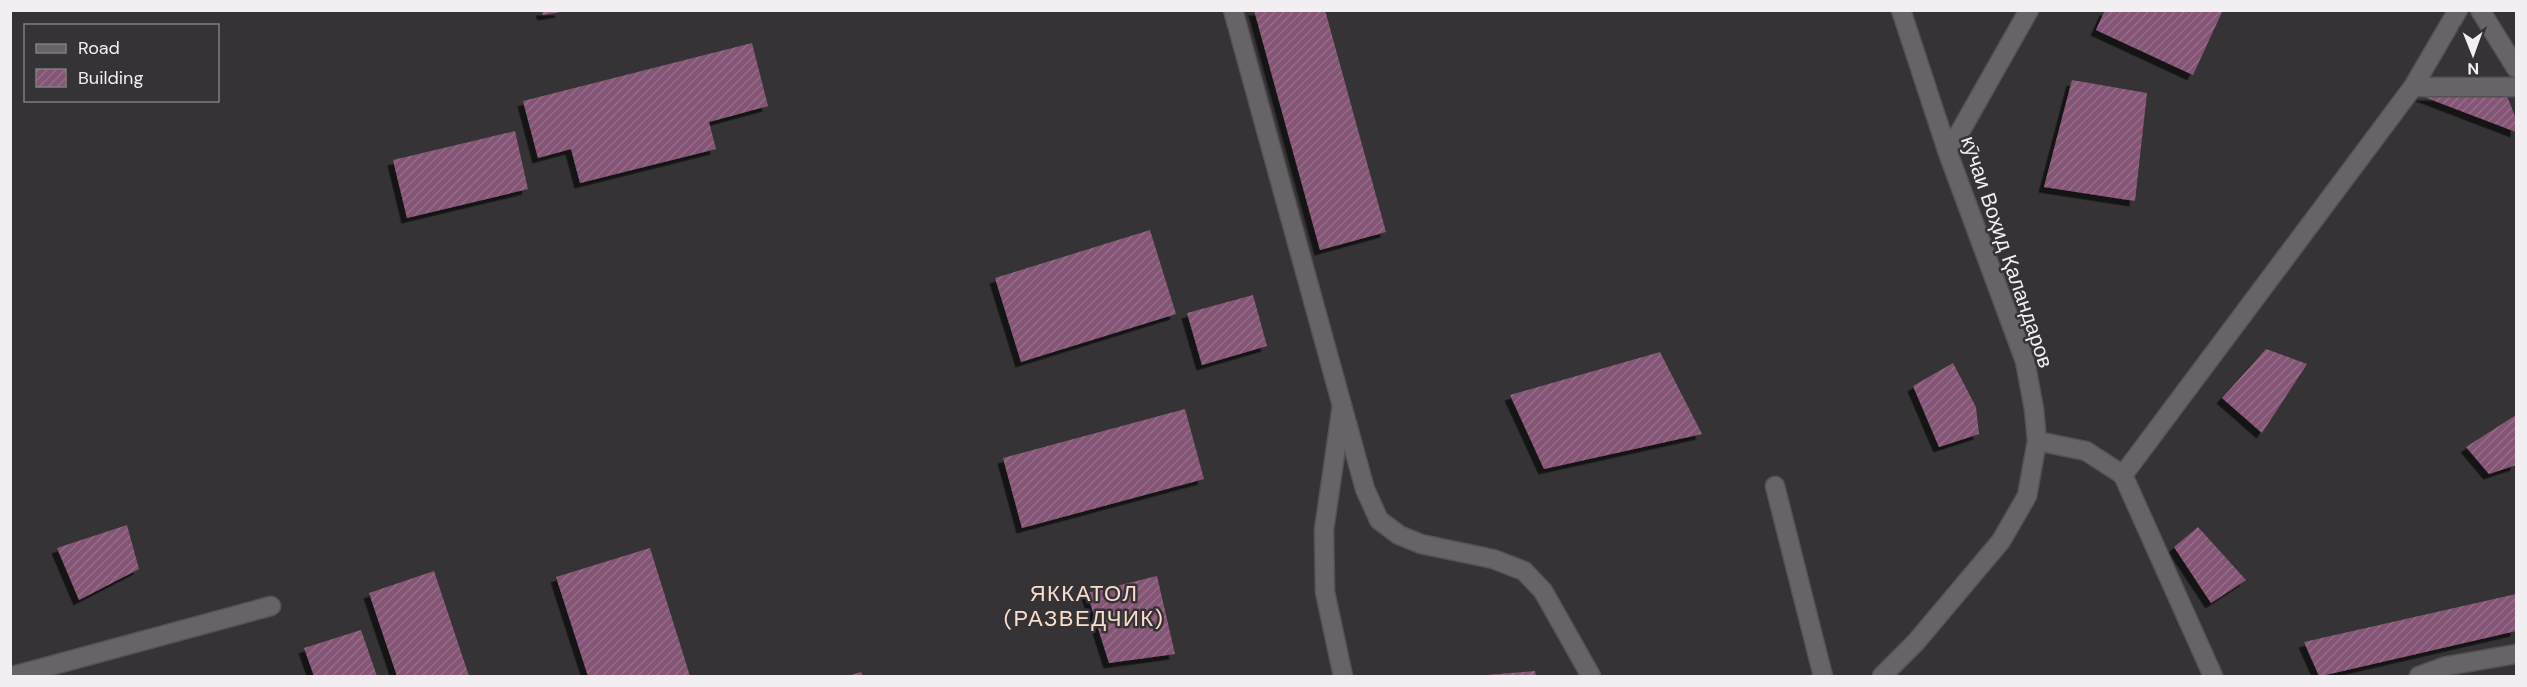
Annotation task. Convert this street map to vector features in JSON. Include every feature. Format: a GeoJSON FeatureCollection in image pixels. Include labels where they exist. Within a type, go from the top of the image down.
{"type":"FeatureCollection","features":[{"type":"Feature","properties":{"kind":"street"},"geometry":{"type":"LineString","coordinates":[[1233,10],[1365,489],[1379,520],[1400,536],[1421,544],[1493,560],[1524,572],[1543,591],[1592,676]]}},
{"type":"Feature","properties":{"kind":"street","name":"кӯчаи Воҳид Қаландаров"},"geometry":{"type":"LineString","coordinates":[[1881,676],[1916,642],[2001,541],[2027,496],[2037,441],[2025,361],[1948,153],[1901,10]]}},
{"type":"Feature","properties":{"kind":"street"},"geometry":{"type":"LineString","coordinates":[[1948,153],[2029,10]]}},
{"type":"Feature","properties":{"kind":"street"},"geometry":{"type":"LineString","coordinates":[[2123,475],[2413,87],[2458,10]]}},
{"type":"Feature","properties":{"kind":"street"},"geometry":{"type":"LineString","coordinates":[[2480,10],[2517,68]]}},
{"type":"Feature","properties":{"kind":"street"},"geometry":{"type":"LineString","coordinates":[[2413,87],[2517,87]]}},
{"type":"Feature","properties":{"kind":"street"},"geometry":{"type":"LineString","coordinates":[[1342,406],[1324,530],[1325,592],[1343,676]]}},
{"type":"Feature","properties":{"kind":"street"},"geometry":{"type":"LineString","coordinates":[[2037,441],[2086,451],[2123,475],[2213,676]]}},
{"type":"Feature","properties":{"kind":"street"},"geometry":{"type":"LineString","coordinates":[[1775,486],[1823,676]]}},
{"type":"Feature","properties":{"kind":"street"},"geometry":{"type":"LineString","coordinates":[[13,676],[271,606]]}},
{"type":"Feature","properties":{"kind":"street"},"geometry":{"type":"LineString","coordinates":[[2419,676],[2447,666],[2517,654]]}},
{"type":"Feature","properties":{"kind":"building"},"geometry":{"type":"Polygon","coordinates":[[[541,10],[560,10],[561,12],[543,15],[541,10]]]}},
{"type":"Feature","properties":{"kind":"building"},"geometry":{"type":"Polygon","coordinates":[[[1254,10],[1325,10],[1386,232],[1320,250],[1254,10]]]}},
{"type":"Feature","properties":{"kind":"building"},"geometry":{"type":"Polygon","coordinates":[[[2105,10],[2223,10],[2193,75],[2096,30],[2105,10]]]}},
{"type":"Feature","properties":{"kind":"building"},"geometry":{"type":"Polygon","coordinates":[[[752,43],[768,106],[709,122],[716,149],[580,183],[571,149],[538,158],[523,101],[752,43]]]}},
{"type":"Feature","properties":{"kind":"building"},"geometry":{"type":"Polygon","coordinates":[[[2072,80],[2147,93],[2135,201],[2044,187],[2072,80]]]}},
{"type":"Feature","properties":{"kind":"building"},"geometry":{"type":"Polygon","coordinates":[[[2419,95],[2507,96],[2516,119],[2516,132],[2419,95]]]}},
{"type":"Feature","properties":{"kind":"building"},"geometry":{"type":"Polygon","coordinates":[[[515,131],[528,189],[407,218],[393,160],[515,131]]]}},
{"type":"Feature","properties":{"kind":"building"},"geometry":{"type":"Polygon","coordinates":[[[1150,230],[1176,314],[1021,362],[995,278],[1150,230]]]}},
{"type":"Feature","properties":{"kind":"building"},"geometry":{"type":"Polygon","coordinates":[[[1253,295],[1267,346],[1202,365],[1187,313],[1253,295]]]}},
{"type":"Feature","properties":{"kind":"building"},"geometry":{"type":"Polygon","coordinates":[[[2266,349],[2307,364],[2262,433],[2222,398],[2266,349]]]}},
{"type":"Feature","properties":{"kind":"building"},"geometry":{"type":"Polygon","coordinates":[[[1660,352],[1702,434],[1544,469],[1510,395],[1660,352]]]}},
{"type":"Feature","properties":{"kind":"building"},"geometry":{"type":"Polygon","coordinates":[[[1953,363],[1976,407],[1979,434],[1939,447],[1913,386],[1953,363]]]}},
{"type":"Feature","properties":{"kind":"building"},"geometry":{"type":"Polygon","coordinates":[[[1185,409],[1204,479],[1022,528],[1003,458],[1185,409]]]}},
{"type":"Feature","properties":{"kind":"building"},"geometry":{"type":"Polygon","coordinates":[[[2516,415],[2516,465],[2489,474],[2466,447],[2516,415]]]}},
{"type":"Feature","properties":{"kind":"building"},"geometry":{"type":"Polygon","coordinates":[[[127,525],[139,569],[79,600],[57,548],[127,525]]]}},
{"type":"Feature","properties":{"kind":"building"},"geometry":{"type":"Polygon","coordinates":[[[2198,527],[2246,580],[2211,603],[2174,547],[2198,527]]]}},
{"type":"Feature","properties":{"kind":"building"},"geometry":{"type":"Polygon","coordinates":[[[650,548],[690,676],[588,676],[556,577],[650,548]]]}},
{"type":"Feature","properties":{"kind":"building"},"geometry":{"type":"Polygon","coordinates":[[[434,571],[469,676],[397,676],[369,593],[434,571]]]}},
{"type":"Feature","properties":{"kind":"building"},"geometry":{"type":"Polygon","coordinates":[[[1157,576],[1175,654],[1109,663],[1087,593],[1157,576]]]}},
{"type":"Feature","properties":{"kind":"building"},"geometry":{"type":"Polygon","coordinates":[[[2516,594],[2516,631],[2321,676],[2304,642],[2516,594]]]}},
{"type":"Feature","properties":{"kind":"building"},"geometry":{"type":"Polygon","coordinates":[[[361,630],[377,676],[314,676],[304,648],[361,630]]]}},
{"type":"Feature","properties":{"kind":"building"},"geometry":{"type":"Polygon","coordinates":[[[1535,671],[1536,676],[1486,676],[1486,675],[1535,671]]]}},
{"type":"Feature","properties":{"kind":"building"},"geometry":{"type":"Polygon","coordinates":[[[861,672],[863,676],[848,676],[861,672]]]}},
{"type":"Feature","properties":{"kind":"district","name":"ЯККАТОЛ (РАЗВЕДЧИК)"},"geometry":{"type":"Point","coordinates":[1084,606]}}]}
